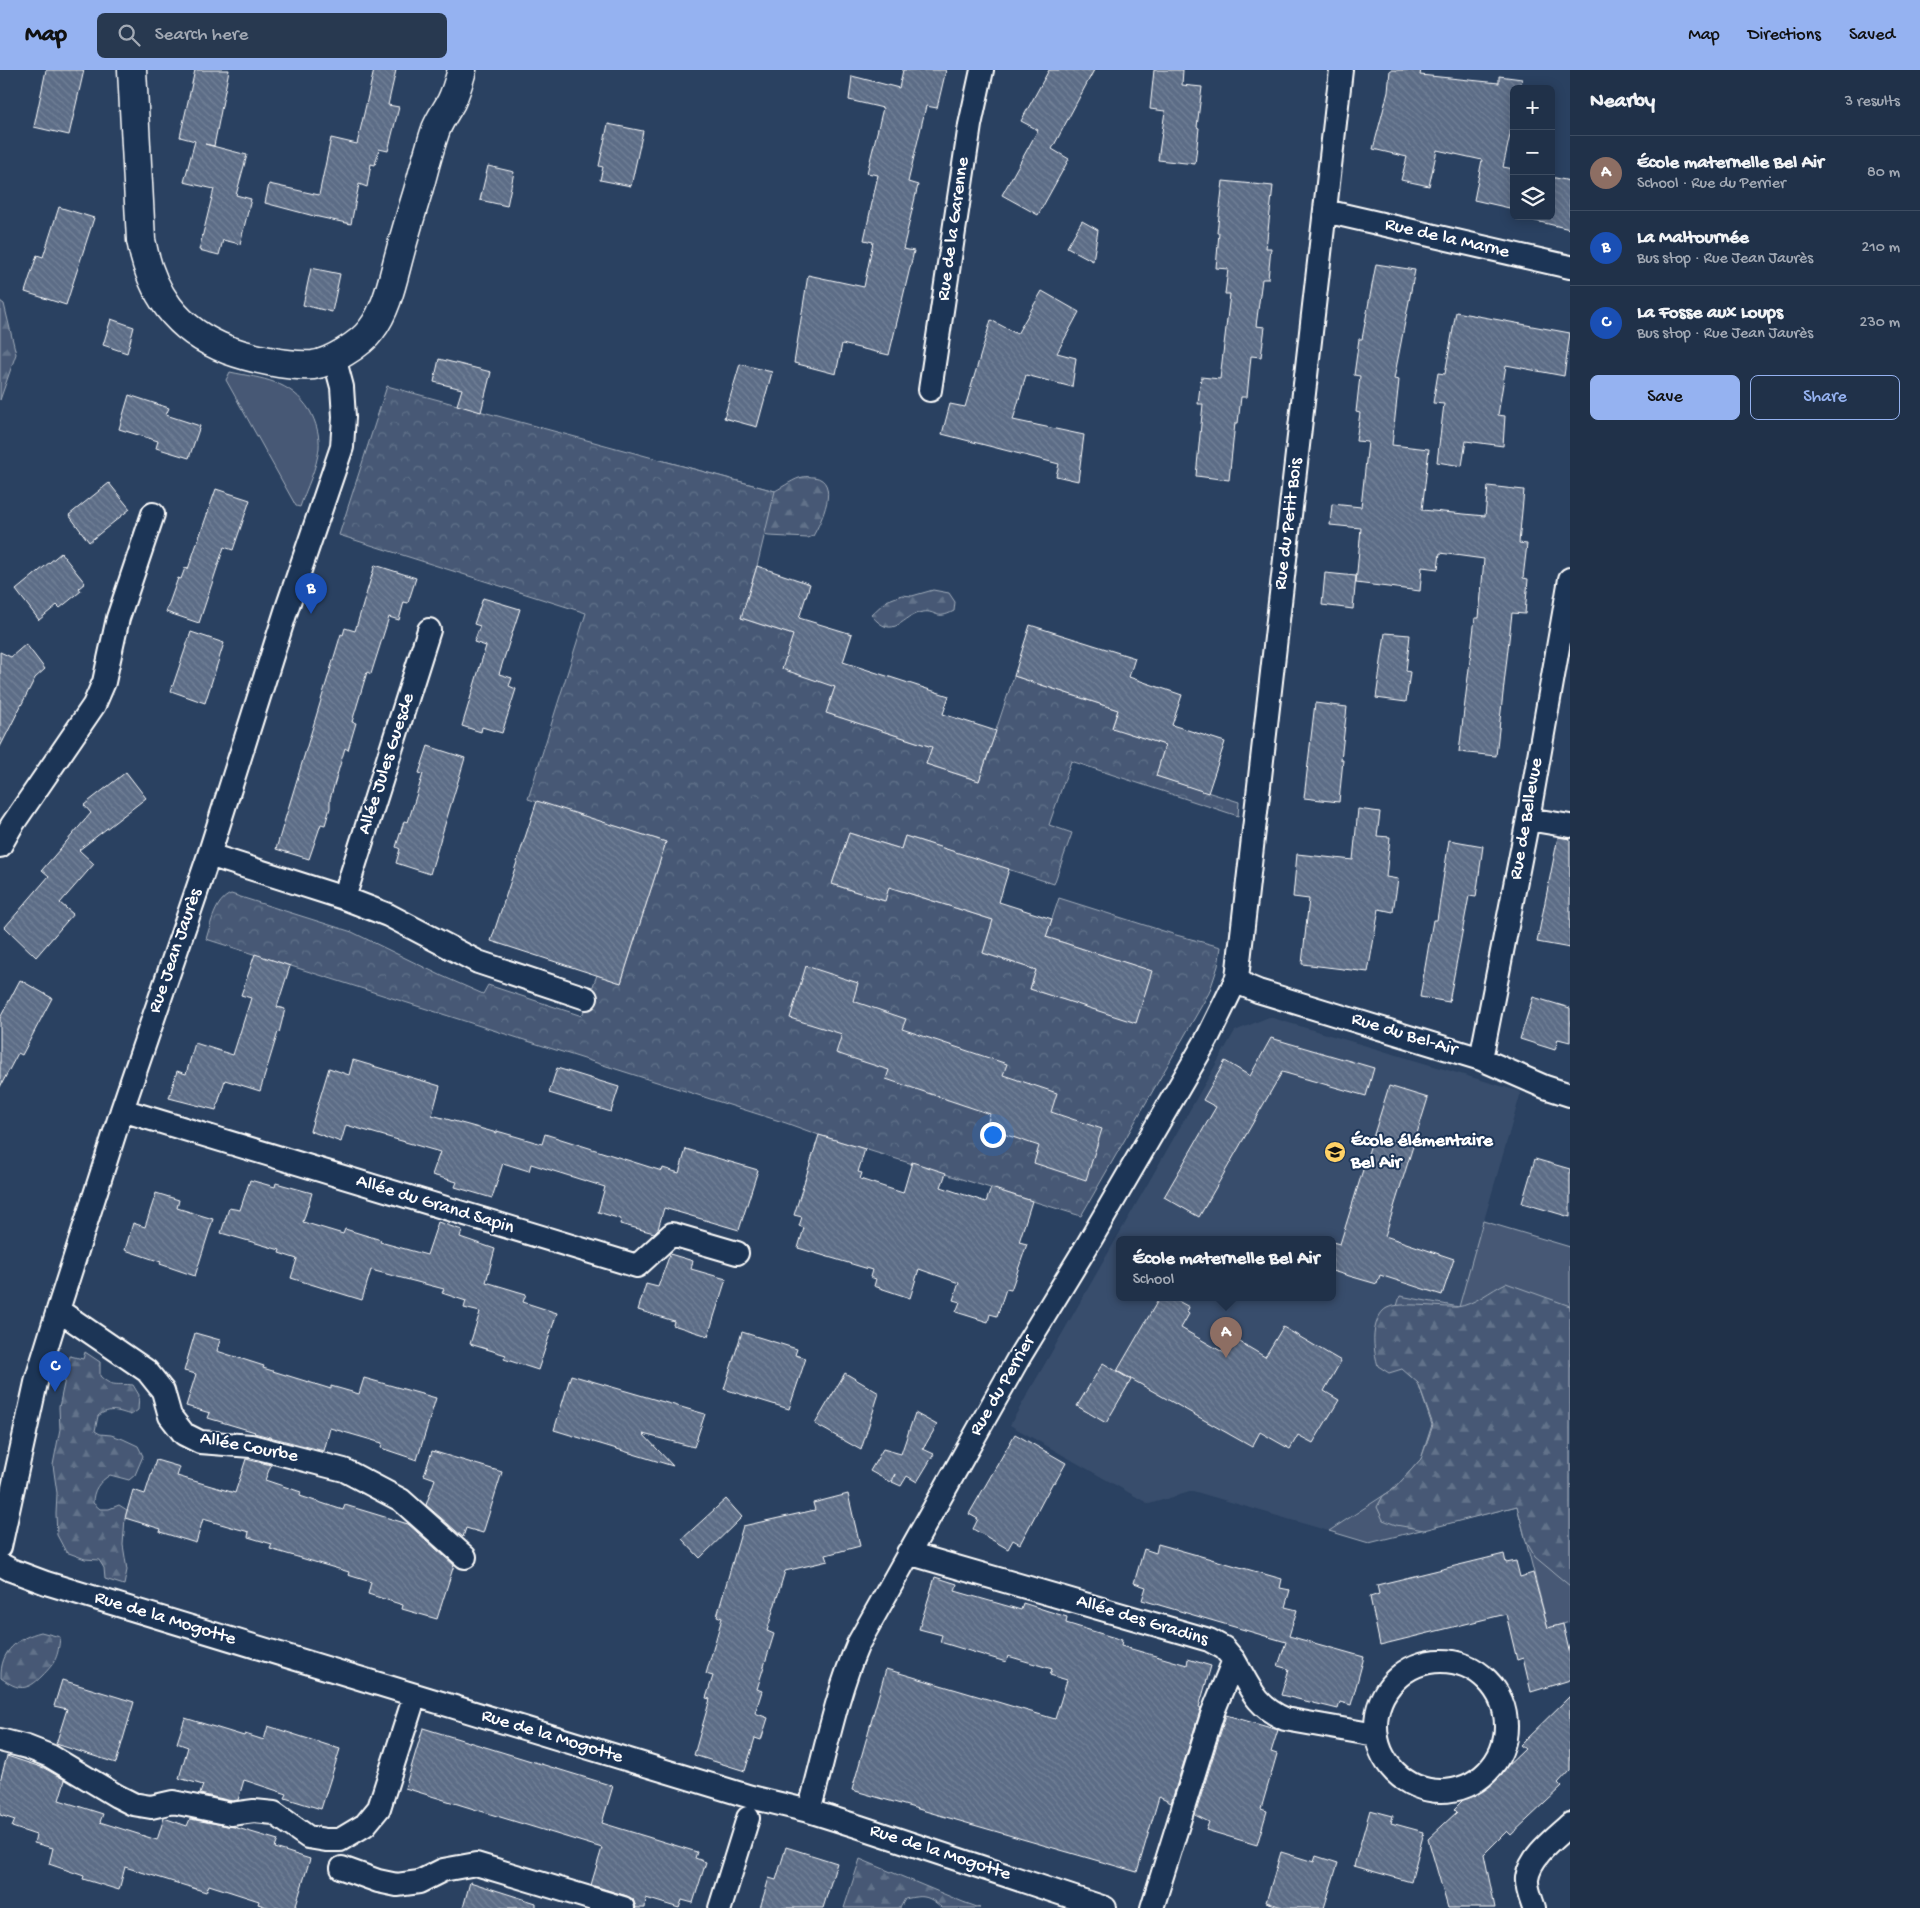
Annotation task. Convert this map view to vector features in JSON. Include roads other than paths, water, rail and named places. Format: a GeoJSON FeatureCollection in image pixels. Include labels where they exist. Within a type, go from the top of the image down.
{"type":"FeatureCollection","features":[{"type":"Feature","properties":{"kind":"street"},"geometry":{"type":"LineString","coordinates":[[132,70],[141,240],[148,271],[166,305],[196,335],[214,345],[236,353],[294,364],[315,365],[334,357],[362,340],[371,330],[380,314],[390,287],[437,128],[452,100],[462,70]]}},
{"type":"Feature","properties":{"kind":"street","name":"Rue de la Garenne"},"geometry":{"type":"LineString","coordinates":[[930,390],[970,125],[982,70]]}},
{"type":"Feature","properties":{"kind":"street","name":"Rue du Petit Bois"},"geometry":{"type":"LineString","coordinates":[[1237,978],[1341,70]]}},
{"type":"Feature","properties":{"kind":"street","name":"Rue de la Marne"},"geometry":{"type":"LineString","coordinates":[[1325,211],[1570,268]]}},
{"type":"Feature","properties":{"kind":"street","name":"Rue Jean Jaurès"},"geometry":{"type":"LineString","coordinates":[[0,1547],[37,1378],[58,1310],[287,608],[342,447],[344,416],[342,388],[334,357]]}},
{"type":"Feature","properties":{"kind":"street"},"geometry":{"type":"LineString","coordinates":[[0,846],[12,825],[94,705],[104,682],[118,618],[153,514]]}},
{"type":"Feature","properties":{"kind":"street","name":"Rue de Bellevue"},"geometry":{"type":"LineString","coordinates":[[1481,1059],[1528,819],[1570,579]]}},
{"type":"Feature","properties":{"kind":"street","name":"Allée Jules Guesde"},"geometry":{"type":"LineString","coordinates":[[344,898],[429,630]]}},
{"type":"Feature","properties":{"kind":"street"},"geometry":{"type":"LineString","coordinates":[[1528,819],[1570,826]]}},
{"type":"Feature","properties":{"kind":"street"},"geometry":{"type":"LineString","coordinates":[[208,855],[344,898],[388,915],[478,962],[586,998]]}},
{"type":"Feature","properties":{"kind":"street","name":"Rue du Bel-Air"},"geometry":{"type":"LineString","coordinates":[[1237,978],[1246,986],[1258,991],[1481,1059],[1545,1087],[1570,1094]]}},
{"type":"Feature","properties":{"kind":"street","name":"Rue du Perrier"},"geometry":{"type":"LineString","coordinates":[[809,1811],[832,1716],[858,1644],[1037,1327],[1088,1244],[1207,1039],[1237,978]]}},
{"type":"Feature","properties":{"kind":"street","name":"Allée du Grand Sapin"},"geometry":{"type":"LineString","coordinates":[[122,1110],[637,1266],[672,1234],[737,1253]]}},
{"type":"Feature","properties":{"kind":"street","name":"Allée Courbe"},"geometry":{"type":"LineString","coordinates":[[58,1310],[147,1371],[163,1391],[170,1416],[184,1434],[200,1442],[251,1446],[344,1470],[401,1500],[465,1557]]}},
{"type":"Feature","properties":{"kind":"street","name":"Allée des Gradins"},"geometry":{"type":"LineString","coordinates":[[908,1553],[1210,1640],[1224,1648],[1234,1660],[1260,1704],[1271,1713],[1285,1719],[1376,1735]]}},
{"type":"Feature","properties":{"kind":"street","name":"Rue de la Mogotte"},"geometry":{"type":"LineString","coordinates":[[0,1564],[46,1583],[751,1797],[809,1811],[1044,1899],[1105,1908]]}},
{"type":"Feature","properties":{"kind":"street"},"geometry":{"type":"LineString","coordinates":[[1152,1908],[1213,1712],[1234,1660]]}},
{"type":"Feature","properties":{"kind":"street"},"geometry":{"type":"LineString","coordinates":[[1433,1661],[1453,1662],[1472,1669],[1489,1681],[1500,1698],[1506,1718],[1505,1740],[1497,1762],[1481,1778],[1461,1789],[1438,1792],[1416,1787],[1397,1775],[1383,1757],[1376,1735],[1377,1715],[1384,1695],[1396,1679],[1413,1667],[1433,1661]]}},
{"type":"Feature","properties":{"kind":"street"},"geometry":{"type":"LineString","coordinates":[[0,1740],[27,1747],[50,1756],[133,1804],[151,1807],[173,1802],[231,1814],[254,1811],[274,1813],[308,1837],[340,1840],[365,1825],[379,1808],[415,1695]]}},
{"type":"Feature","properties":{"kind":"street"},"geometry":{"type":"LineString","coordinates":[[720,1908],[748,1818]]}},
{"type":"Feature","properties":{"kind":"street"},"geometry":{"type":"LineString","coordinates":[[1534,1908],[1527,1879],[1530,1868],[1534,1859],[1570,1824]]}},
{"type":"Feature","properties":{"kind":"street"},"geometry":{"type":"LineString","coordinates":[[342,1868],[378,1881],[397,1884],[419,1882],[443,1870],[476,1864],[623,1908]]}},
{"type":"Feature","properties":{"kind":"place","name":"La Maltournée"},"geometry":{"type":"Point","coordinates":[311,614]}},
{"type":"Feature","properties":{"kind":"place","name":"École élémentaire Bel Air"},"geometry":{"type":"Point","coordinates":[1335,1152]}},
{"type":"Feature","properties":{"kind":"place","name":"École maternelle Bel Air"},"geometry":{"type":"Point","coordinates":[1226,1358]}},
{"type":"Feature","properties":{"kind":"place","name":"La Fosse aux Loups"},"geometry":{"type":"Point","coordinates":[55,1392]}}]}
